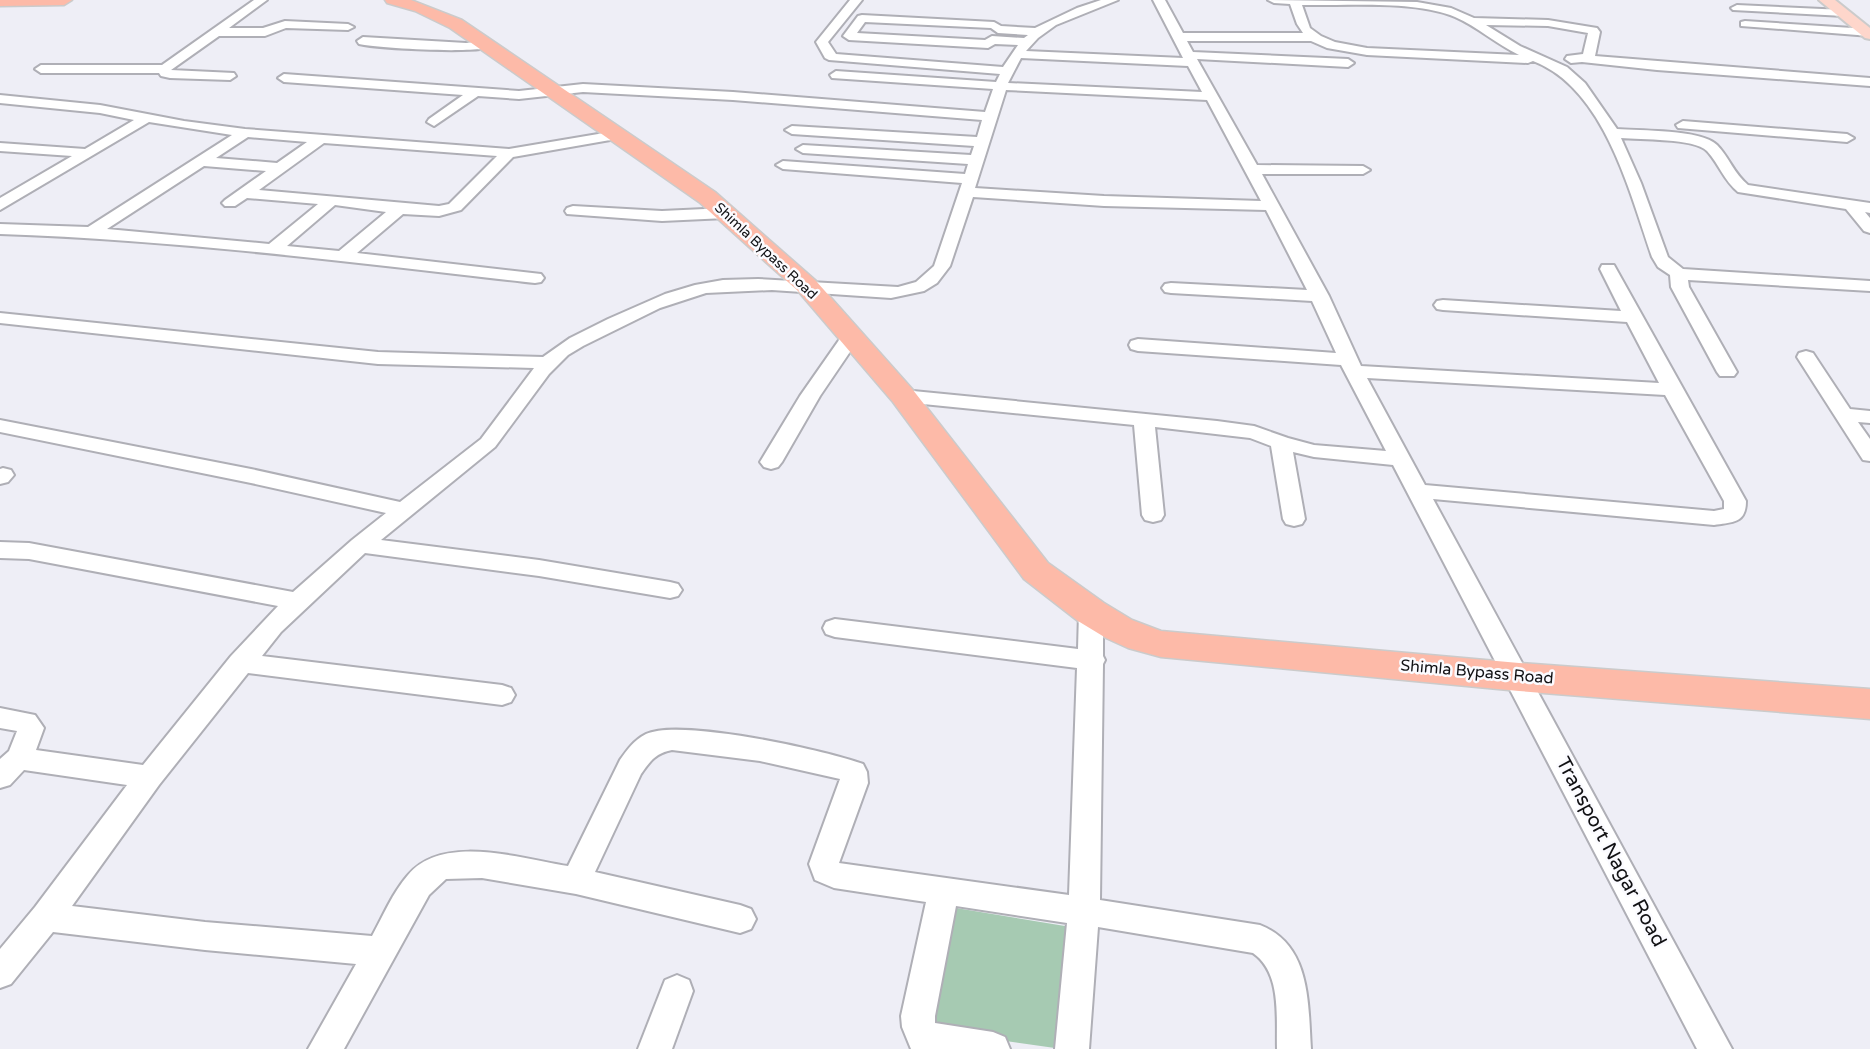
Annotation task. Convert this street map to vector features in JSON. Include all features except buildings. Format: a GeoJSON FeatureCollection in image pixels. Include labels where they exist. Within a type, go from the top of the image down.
{"type":"FeatureCollection","features":[{"type":"Feature","properties":{"kind":"highway"},"geometry":{"type":"LineString","coordinates":[[0,1],[64,0]]}},
{"type":"Feature","properties":{"kind":"highway","name":"Shimla Bypass Road"},"geometry":{"type":"LineString","coordinates":[[393,0],[437,15],[489,45],[707,197],[726,213],[807,286],[903,396],[1036,571],[1091,612],[1141,639],[1161,644],[1513,666],[1870,682]]}},
{"type":"Feature","properties":{"kind":"highway","name":"Shimla Bypass Road"},"geometry":{"type":"LineString","coordinates":[[1513,666],[1870,704]]}},
{"type":"Feature","properties":{"kind":"main road"},"geometry":{"type":"LineString","coordinates":[[1826,0],[1870,17]]}},
{"type":"Feature","properties":{"kind":"main road"},"geometry":{"type":"LineString","coordinates":[[1845,7],[1869,34]]}},
{"type":"Feature","properties":{"kind":"street"},"geometry":{"type":"LineString","coordinates":[[41,69],[165,69],[261,0]]}},
{"type":"Feature","properties":{"kind":"street"},"geometry":{"type":"LineString","coordinates":[[856,0],[822,42],[832,57],[1010,70]]}},
{"type":"Feature","properties":{"kind":"street"},"geometry":{"type":"LineString","coordinates":[[0,973],[46,917],[149,777],[272,626],[360,545],[465,463],[506,425],[548,363],[559,353],[578,341],[685,292],[732,285],[807,286],[888,293],[907,291],[924,285],[935,277],[942,266],[989,116],[1000,85],[1017,54],[1032,37],[1074,12],[1112,0]]}},
{"type":"Feature","properties":{"kind":"street","name":"Transport Nagar Road"},"geometry":{"type":"LineString","coordinates":[[1159,0],[1209,96],[1273,206],[1320,296],[1351,365],[1715,1049]]}},
{"type":"Feature","properties":{"kind":"street"},"geometry":{"type":"LineString","coordinates":[[1274,0],[1377,2],[1439,9],[1474,21],[1508,44],[1563,70],[1594,102],[1632,181],[1660,257],[1664,263],[1678,273],[1723,279],[1862,285],[1870,302]]}},
{"type":"Feature","properties":{"kind":"street"},"geometry":{"type":"LineString","coordinates":[[1295,1],[1307,31],[1343,49],[1383,53],[1586,59],[1648,66],[1717,69],[1870,82]]}},
{"type":"Feature","properties":{"kind":"street"},"geometry":{"type":"LineString","coordinates":[[1737,8],[1845,7]]}},
{"type":"Feature","properties":{"kind":"street"},"geometry":{"type":"LineString","coordinates":[[861,18],[993,25],[998,29],[1032,37],[992,40],[988,44],[849,36],[861,18]]}},
{"type":"Feature","properties":{"kind":"street"},"geometry":{"type":"LineString","coordinates":[[1474,21],[1548,23],[1588,28],[1594,32],[1586,59]]}},
{"type":"Feature","properties":{"kind":"street"},"geometry":{"type":"LineString","coordinates":[[219,32],[266,32],[285,24],[348,27]]}},
{"type":"Feature","properties":{"kind":"street"},"geometry":{"type":"LineString","coordinates":[[1745,24],[1869,34]]}},
{"type":"Feature","properties":{"kind":"street"},"geometry":{"type":"LineString","coordinates":[[1178,37],[1316,37]]}},
{"type":"Feature","properties":{"kind":"street"},"geometry":{"type":"LineString","coordinates":[[363,41],[466,47],[489,45]]}},
{"type":"Feature","properties":{"kind":"street"},"geometry":{"type":"LineString","coordinates":[[199,46],[220,47]]}},
{"type":"Feature","properties":{"kind":"street"},"geometry":{"type":"LineString","coordinates":[[1017,54],[1348,63]]}},
{"type":"Feature","properties":{"kind":"street"},"geometry":{"type":"LineString","coordinates":[[165,69],[165,73],[170,74],[230,76]]}},
{"type":"Feature","properties":{"kind":"street"},"geometry":{"type":"LineString","coordinates":[[836,75],[1000,85],[1086,93],[1209,96]]}},
{"type":"Feature","properties":{"kind":"street"},"geometry":{"type":"LineString","coordinates":[[284,78],[528,96],[583,88],[733,96],[989,116]]}},
{"type":"Feature","properties":{"kind":"street"},"geometry":{"type":"LineString","coordinates":[[434,122],[475,92]]}},
{"type":"Feature","properties":{"kind":"street"},"geometry":{"type":"LineString","coordinates":[[0,108],[7,100],[100,109],[245,133],[509,153],[616,135]]}},
{"type":"Feature","properties":{"kind":"street"},"geometry":{"type":"LineString","coordinates":[[0,205],[147,118]]}},
{"type":"Feature","properties":{"kind":"street"},"geometry":{"type":"LineString","coordinates":[[1607,126],[1846,138]]}},
{"type":"Feature","properties":{"kind":"street"},"geometry":{"type":"LineString","coordinates":[[1607,126],[1700,140],[1709,144],[1736,184],[1743,189],[1870,208]]}},
{"type":"Feature","properties":{"kind":"street"},"geometry":{"type":"LineString","coordinates":[[792,130],[982,142]]}},
{"type":"Feature","properties":{"kind":"street"},"geometry":{"type":"LineString","coordinates":[[91,232],[245,133]]}},
{"type":"Feature","properties":{"kind":"street"},"geometry":{"type":"LineString","coordinates":[[230,203],[322,138]]}},
{"type":"Feature","properties":{"kind":"street"},"geometry":{"type":"LineString","coordinates":[[0,147],[85,153]]}},
{"type":"Feature","properties":{"kind":"street"},"geometry":{"type":"LineString","coordinates":[[802,149],[976,160]]}},
{"type":"Feature","properties":{"kind":"street"},"geometry":{"type":"LineString","coordinates":[[244,193],[439,211],[455,207],[509,153]]}},
{"type":"Feature","properties":{"kind":"street"},"geometry":{"type":"LineString","coordinates":[[199,161],[282,168]]}},
{"type":"Feature","properties":{"kind":"street"},"geometry":{"type":"LineString","coordinates":[[783,165],[1104,201],[1273,206]]}},
{"type":"Feature","properties":{"kind":"street"},"geometry":{"type":"LineString","coordinates":[[1252,169],[1363,170]]}},
{"type":"Feature","properties":{"kind":"street"},"geometry":{"type":"LineString","coordinates":[[272,250],[332,200]]}},
{"type":"Feature","properties":{"kind":"street"},"geometry":{"type":"LineString","coordinates":[[1851,205],[1870,228]]}},
{"type":"Feature","properties":{"kind":"street"},"geometry":{"type":"LineString","coordinates":[[343,256],[399,209]]}},
{"type":"Feature","properties":{"kind":"street"},"geometry":{"type":"LineString","coordinates":[[573,211],[662,216],[726,213]]}},
{"type":"Feature","properties":{"kind":"street"},"geometry":{"type":"LineString","coordinates":[[0,229],[91,232],[343,256],[535,278]]}},
{"type":"Feature","properties":{"kind":"street"},"geometry":{"type":"LineString","coordinates":[[1419,491],[1714,518],[1731,515],[1735,511],[1735,501],[1672,390],[1608,269]]}},
{"type":"Feature","properties":{"kind":"street"},"geometry":{"type":"LineString","coordinates":[[1678,273],[1680,287],[1727,372]]}},
{"type":"Feature","properties":{"kind":"street"},"geometry":{"type":"LineString","coordinates":[[1171,288],[1320,296]]}},
{"type":"Feature","properties":{"kind":"street"},"geometry":{"type":"LineString","coordinates":[[1443,305],[1634,317]]}},
{"type":"Feature","properties":{"kind":"street"},"geometry":{"type":"LineString","coordinates":[[0,318],[378,358],[548,363]]}},
{"type":"Feature","properties":{"kind":"street"},"geometry":{"type":"LineString","coordinates":[[0,336],[21,321]]}},
{"type":"Feature","properties":{"kind":"street"},"geometry":{"type":"LineString","coordinates":[[771,462],[810,396],[851,337]]}},
{"type":"Feature","properties":{"kind":"street"},"geometry":{"type":"LineString","coordinates":[[1138,345],[1351,365],[1672,390]]}},
{"type":"Feature","properties":{"kind":"street"},"geometry":{"type":"LineString","coordinates":[[1806,357],[1870,455]]}},
{"type":"Feature","properties":{"kind":"street"},"geometry":{"type":"LineString","coordinates":[[903,396],[1254,432],[1281,443],[1314,451],[1402,459]]}},
{"type":"Feature","properties":{"kind":"street"},"geometry":{"type":"LineString","coordinates":[[1844,414],[1870,417]]}},
{"type":"Feature","properties":{"kind":"street"},"geometry":{"type":"LineString","coordinates":[[1144,419],[1153,515]]}},
{"type":"Feature","properties":{"kind":"street"},"geometry":{"type":"LineString","coordinates":[[0,426],[252,476],[404,510]]}},
{"type":"Feature","properties":{"kind":"street"},"geometry":{"type":"LineString","coordinates":[[1281,443],[1294,519]]}},
{"type":"Feature","properties":{"kind":"street"},"geometry":{"type":"LineString","coordinates":[[360,545],[538,568],[670,590]]}},
{"type":"Feature","properties":{"kind":"street"},"geometry":{"type":"LineString","coordinates":[[0,550],[29,550],[298,602]]}},
{"type":"Feature","properties":{"kind":"street"},"geometry":{"type":"LineString","coordinates":[[1072,1049],[1084,911],[1092,660],[1091,612]]}},
{"type":"Feature","properties":{"kind":"street"},"geometry":{"type":"LineString","coordinates":[[835,628],[1092,660]]}},
{"type":"Feature","properties":{"kind":"street"},"geometry":{"type":"LineString","coordinates":[[240,663],[502,694]]}},
{"type":"Feature","properties":{"kind":"street"},"geometry":{"type":"LineString","coordinates":[[0,718],[26,722],[31,728],[31,734],[21,756],[0,777]]}},
{"type":"Feature","properties":{"kind":"street"},"geometry":{"type":"LineString","coordinates":[[576,881],[630,768],[641,752],[655,742],[672,739],[760,750],[853,772],[854,783],[824,864],[826,871],[834,875],[1084,911],[1260,940],[1268,944],[1281,957],[1287,973],[1294,1049]]}},
{"type":"Feature","properties":{"kind":"street"},"geometry":{"type":"LineString","coordinates":[[21,756],[28,760],[149,777]]}},
{"type":"Feature","properties":{"kind":"street"},"geometry":{"type":"LineString","coordinates":[[325,1049],[418,885],[433,870],[444,866],[482,865],[576,881],[740,919]]}},
{"type":"Feature","properties":{"kind":"street"},"geometry":{"type":"LineString","coordinates":[[944,892],[918,1016],[919,1027],[923,1038],[993,1049]]}},
{"type":"Feature","properties":{"kind":"street"},"geometry":{"type":"LineString","coordinates":[[46,917],[205,936],[380,951]]}},
{"type":"Feature","properties":{"kind":"street"},"geometry":{"type":"LineString","coordinates":[[655,1049],[677,991]]}},
{"type":"Feature","properties":{"kind":"green space"},"geometry":{"type":"Polygon","coordinates":[[[950,907],[1071,927],[1062,1049],[927,1030],[950,907]]]}}]}
